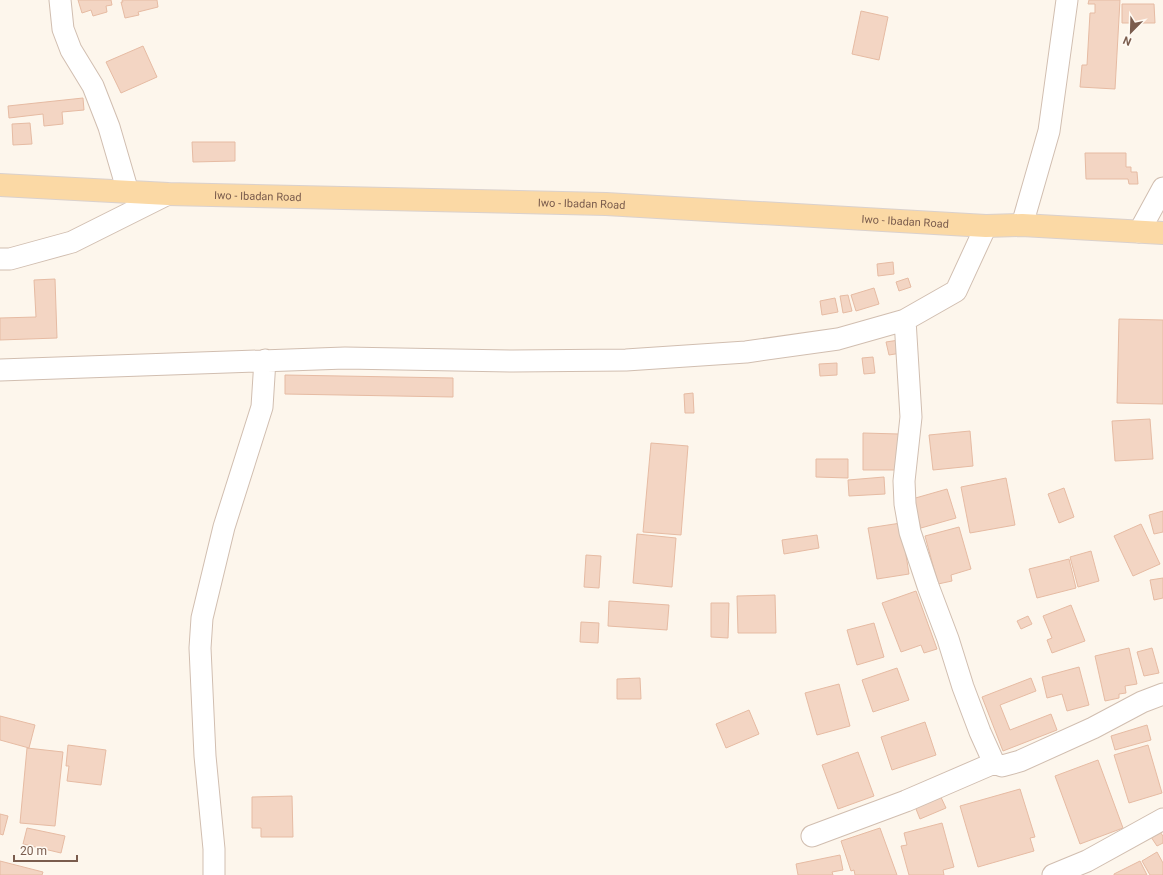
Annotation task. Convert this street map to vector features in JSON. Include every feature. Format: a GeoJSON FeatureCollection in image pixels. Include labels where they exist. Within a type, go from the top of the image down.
{"type":"FeatureCollection","features":[{"type":"Feature","properties":{"kind":"main road","name":"Iwo - Ibadan Road"},"geometry":{"type":"LineString","coordinates":[[0,185],[168,194],[606,204],[986,226],[1022,225],[1163,233]]}},
{"type":"Feature","properties":{"kind":"street"},"geometry":{"type":"LineString","coordinates":[[60,0],[64,29],[71,50],[93,86],[109,127],[128,192]]}},
{"type":"Feature","properties":{"kind":"street"},"geometry":{"type":"LineString","coordinates":[[1022,225],[1049,131],[1067,0]]}},
{"type":"Feature","properties":{"kind":"street"},"geometry":{"type":"LineString","coordinates":[[1139,232],[1163,188]]}},
{"type":"Feature","properties":{"kind":"street"},"geometry":{"type":"LineString","coordinates":[[0,260],[10,259],[72,242],[168,194]]}},
{"type":"Feature","properties":{"kind":"street"},"geometry":{"type":"LineString","coordinates":[[0,370],[345,358],[513,361],[626,360],[746,352],[838,339],[905,320],[956,291],[986,226]]}},
{"type":"Feature","properties":{"kind":"street"},"geometry":{"type":"LineString","coordinates":[[905,320],[911,417],[904,481],[905,504],[910,532],[948,639],[962,688],[994,763]]}},
{"type":"Feature","properties":{"kind":"street"},"geometry":{"type":"LineString","coordinates":[[214,875],[214,849],[205,748],[200,648],[202,618],[224,527],[262,406],[265,360]]}},
{"type":"Feature","properties":{"kind":"street"},"geometry":{"type":"LineString","coordinates":[[812,836],[906,802],[994,763],[1002,766],[1020,761],[1093,728],[1142,702],[1163,694]]}},
{"type":"Feature","properties":{"kind":"street"},"geometry":{"type":"LineString","coordinates":[[1053,875],[1087,861],[1163,819]]}},
{"type":"Feature","properties":{"kind":"building"},"geometry":{"type":"Polygon","coordinates":[[[78,0],[111,0],[112,5],[106,6],[107,12],[93,16],[91,10],[82,13],[78,0]]]}},
{"type":"Feature","properties":{"kind":"building"},"geometry":{"type":"Polygon","coordinates":[[[122,0],[157,0],[158,7],[138,12],[139,15],[125,18],[121,2],[123,2],[122,0]]]}},
{"type":"Feature","properties":{"kind":"building"},"geometry":{"type":"Polygon","coordinates":[[[1089,0],[1120,0],[1115,89],[1080,87],[1082,65],[1087,65],[1090,13],[1095,13],[1095,4],[1088,4],[1089,0]]]}},
{"type":"Feature","properties":{"kind":"building"},"geometry":{"type":"Polygon","coordinates":[[[1122,4],[1154,4],[1155,23],[1122,23],[1122,4]]]}},
{"type":"Feature","properties":{"kind":"building"},"geometry":{"type":"Polygon","coordinates":[[[861,11],[888,17],[879,60],[852,54],[861,11]]]}},
{"type":"Feature","properties":{"kind":"building"},"geometry":{"type":"Polygon","coordinates":[[[143,46],[157,77],[121,93],[106,62],[143,46]]]}},
{"type":"Feature","properties":{"kind":"building"},"geometry":{"type":"Polygon","coordinates":[[[83,98],[84,110],[62,112],[63,124],[44,126],[43,114],[9,118],[8,106],[83,98]]]}},
{"type":"Feature","properties":{"kind":"building"},"geometry":{"type":"Polygon","coordinates":[[[30,123],[32,144],[13,145],[12,124],[30,123]]]}},
{"type":"Feature","properties":{"kind":"building"},"geometry":{"type":"Polygon","coordinates":[[[192,142],[235,142],[235,161],[193,162],[192,142]]]}},
{"type":"Feature","properties":{"kind":"building"},"geometry":{"type":"Polygon","coordinates":[[[1085,153],[1126,153],[1126,167],[1131,167],[1131,172],[1137,172],[1138,184],[1129,184],[1128,179],[1086,179],[1085,153]]]}},
{"type":"Feature","properties":{"kind":"building"},"geometry":{"type":"Polygon","coordinates":[[[893,262],[894,274],[878,276],[877,264],[893,262]]]}},
{"type":"Feature","properties":{"kind":"building"},"geometry":{"type":"Polygon","coordinates":[[[908,278],[911,287],[899,291],[896,282],[908,278]]]}},
{"type":"Feature","properties":{"kind":"building"},"geometry":{"type":"Polygon","coordinates":[[[55,279],[57,338],[0,340],[0,318],[36,317],[34,280],[55,279]]]}},
{"type":"Feature","properties":{"kind":"building"},"geometry":{"type":"Polygon","coordinates":[[[874,288],[879,304],[856,311],[851,295],[874,288]]]}},
{"type":"Feature","properties":{"kind":"building"},"geometry":{"type":"Polygon","coordinates":[[[848,295],[852,311],[843,313],[840,296],[848,295]]]}},
{"type":"Feature","properties":{"kind":"building"},"geometry":{"type":"Polygon","coordinates":[[[835,298],[838,312],[822,315],[820,301],[835,298]]]}},
{"type":"Feature","properties":{"kind":"building"},"geometry":{"type":"Polygon","coordinates":[[[1119,319],[1163,320],[1163,404],[1117,403],[1119,319]]]}},
{"type":"Feature","properties":{"kind":"building"},"geometry":{"type":"Polygon","coordinates":[[[899,340],[901,353],[889,355],[886,342],[899,340]]]}},
{"type":"Feature","properties":{"kind":"building"},"geometry":{"type":"Polygon","coordinates":[[[873,357],[875,373],[864,374],[862,358],[873,357]]]}},
{"type":"Feature","properties":{"kind":"building"},"geometry":{"type":"Polygon","coordinates":[[[837,363],[837,375],[820,376],[819,364],[837,363]]]}},
{"type":"Feature","properties":{"kind":"building"},"geometry":{"type":"Polygon","coordinates":[[[285,375],[453,378],[453,397],[285,394],[285,375]]]}},
{"type":"Feature","properties":{"kind":"building"},"geometry":{"type":"Polygon","coordinates":[[[693,393],[694,413],[685,413],[684,394],[693,393]]]}},
{"type":"Feature","properties":{"kind":"building"},"geometry":{"type":"Polygon","coordinates":[[[1150,419],[1153,459],[1115,461],[1112,421],[1150,419]]]}},
{"type":"Feature","properties":{"kind":"building"},"geometry":{"type":"Polygon","coordinates":[[[970,431],[973,466],[933,470],[929,435],[970,431]]]}},
{"type":"Feature","properties":{"kind":"building"},"geometry":{"type":"Polygon","coordinates":[[[863,433],[899,434],[898,470],[863,470],[863,433]]]}},
{"type":"Feature","properties":{"kind":"building"},"geometry":{"type":"Polygon","coordinates":[[[651,443],[688,446],[681,535],[643,532],[651,443]]]}},
{"type":"Feature","properties":{"kind":"building"},"geometry":{"type":"Polygon","coordinates":[[[816,459],[848,459],[848,478],[816,477],[816,459]]]}},
{"type":"Feature","properties":{"kind":"building"},"geometry":{"type":"Polygon","coordinates":[[[884,477],[885,494],[849,496],[848,480],[884,477]]]}},
{"type":"Feature","properties":{"kind":"building"},"geometry":{"type":"Polygon","coordinates":[[[1006,478],[1015,525],[970,533],[961,487],[1006,478]]]}},
{"type":"Feature","properties":{"kind":"building"},"geometry":{"type":"Polygon","coordinates":[[[1064,488],[1074,517],[1059,523],[1048,494],[1064,488]]]}},
{"type":"Feature","properties":{"kind":"building"},"geometry":{"type":"Polygon","coordinates":[[[947,489],[956,518],[921,528],[912,499],[947,489]]]}},
{"type":"Feature","properties":{"kind":"building"},"geometry":{"type":"Polygon","coordinates":[[[1163,511],[1163,532],[1154,534],[1149,515],[1163,511]]]}},
{"type":"Feature","properties":{"kind":"building"},"geometry":{"type":"Polygon","coordinates":[[[901,523],[909,574],[877,579],[868,528],[901,523]]]}},
{"type":"Feature","properties":{"kind":"building"},"geometry":{"type":"Polygon","coordinates":[[[1141,524],[1160,564],[1133,576],[1114,536],[1141,524]]]}},
{"type":"Feature","properties":{"kind":"building"},"geometry":{"type":"Polygon","coordinates":[[[959,527],[971,569],[951,575],[952,581],[938,584],[925,536],[959,527]]]}},
{"type":"Feature","properties":{"kind":"building"},"geometry":{"type":"Polygon","coordinates":[[[637,534],[676,538],[672,587],[633,583],[637,534]]]}},
{"type":"Feature","properties":{"kind":"building"},"geometry":{"type":"Polygon","coordinates":[[[817,535],[819,548],[784,554],[782,540],[817,535]]]}},
{"type":"Feature","properties":{"kind":"building"},"geometry":{"type":"Polygon","coordinates":[[[1091,551],[1099,581],[1078,587],[1070,557],[1091,551]]]}},
{"type":"Feature","properties":{"kind":"building"},"geometry":{"type":"Polygon","coordinates":[[[586,555],[601,556],[599,588],[584,587],[586,555]]]}},
{"type":"Feature","properties":{"kind":"building"},"geometry":{"type":"Polygon","coordinates":[[[1069,559],[1076,588],[1037,598],[1029,569],[1069,559]]]}},
{"type":"Feature","properties":{"kind":"building"},"geometry":{"type":"Polygon","coordinates":[[[1163,578],[1163,598],[1154,600],[1150,580],[1163,578]]]}},
{"type":"Feature","properties":{"kind":"building"},"geometry":{"type":"Polygon","coordinates":[[[916,591],[937,649],[924,653],[921,645],[901,652],[882,603],[916,591]]]}},
{"type":"Feature","properties":{"kind":"building"},"geometry":{"type":"Polygon","coordinates":[[[775,595],[776,633],[738,633],[737,596],[775,595]]]}},
{"type":"Feature","properties":{"kind":"building"},"geometry":{"type":"Polygon","coordinates":[[[609,601],[669,605],[667,630],[608,626],[609,601]]]}},
{"type":"Feature","properties":{"kind":"building"},"geometry":{"type":"Polygon","coordinates":[[[711,603],[729,603],[728,638],[711,637],[711,603]]]}},
{"type":"Feature","properties":{"kind":"building"},"geometry":{"type":"Polygon","coordinates":[[[1071,605],[1085,641],[1052,653],[1047,640],[1052,638],[1043,616],[1071,605]]]}},
{"type":"Feature","properties":{"kind":"building"},"geometry":{"type":"Polygon","coordinates":[[[1028,616],[1032,624],[1021,629],[1017,621],[1028,616]]]}},
{"type":"Feature","properties":{"kind":"building"},"geometry":{"type":"Polygon","coordinates":[[[581,622],[599,623],[598,643],[580,642],[581,622]]]}},
{"type":"Feature","properties":{"kind":"building"},"geometry":{"type":"Polygon","coordinates":[[[874,623],[884,657],[857,665],[847,630],[874,623]]]}},
{"type":"Feature","properties":{"kind":"building"},"geometry":{"type":"Polygon","coordinates":[[[1129,648],[1137,684],[1125,686],[1126,693],[1119,694],[1119,698],[1105,701],[1095,656],[1129,648]]]}},
{"type":"Feature","properties":{"kind":"building"},"geometry":{"type":"Polygon","coordinates":[[[1152,648],[1159,673],[1144,676],[1137,652],[1152,648]]]}},
{"type":"Feature","properties":{"kind":"building"},"geometry":{"type":"Polygon","coordinates":[[[1079,667],[1089,705],[1067,711],[1062,694],[1047,698],[1042,677],[1079,667]]]}},
{"type":"Feature","properties":{"kind":"building"},"geometry":{"type":"Polygon","coordinates":[[[897,668],[909,700],[873,712],[862,680],[897,668]]]}},
{"type":"Feature","properties":{"kind":"building"},"geometry":{"type":"Polygon","coordinates":[[[640,678],[641,699],[617,699],[617,679],[640,678]]]}},
{"type":"Feature","properties":{"kind":"building"},"geometry":{"type":"Polygon","coordinates":[[[1031,678],[1036,691],[1000,705],[1010,730],[1051,714],[1057,730],[1003,751],[982,697],[1031,678]]]}},
{"type":"Feature","properties":{"kind":"building"},"geometry":{"type":"Polygon","coordinates":[[[839,684],[850,726],[817,735],[805,693],[839,684]]]}},
{"type":"Feature","properties":{"kind":"building"},"geometry":{"type":"Polygon","coordinates":[[[749,710],[759,734],[726,748],[716,724],[749,710]]]}},
{"type":"Feature","properties":{"kind":"building"},"geometry":{"type":"Polygon","coordinates":[[[0,716],[35,725],[29,748],[0,740],[0,716]]]}},
{"type":"Feature","properties":{"kind":"building"},"geometry":{"type":"Polygon","coordinates":[[[925,722],[936,755],[892,770],[881,737],[925,722]]]}},
{"type":"Feature","properties":{"kind":"building"},"geometry":{"type":"Polygon","coordinates":[[[1147,725],[1151,740],[1115,750],[1111,736],[1147,725]]]}},
{"type":"Feature","properties":{"kind":"building"},"geometry":{"type":"Polygon","coordinates":[[[68,745],[106,750],[101,785],[67,781],[69,766],[66,766],[68,745]]]}},
{"type":"Feature","properties":{"kind":"building"},"geometry":{"type":"Polygon","coordinates":[[[1148,745],[1162,793],[1129,803],[1114,755],[1148,745]]]}},
{"type":"Feature","properties":{"kind":"building"},"geometry":{"type":"Polygon","coordinates":[[[27,748],[63,752],[55,826],[20,823],[27,748]]]}},
{"type":"Feature","properties":{"kind":"building"},"geometry":{"type":"Polygon","coordinates":[[[858,752],[874,796],[838,809],[822,765],[858,752]]]}},
{"type":"Feature","properties":{"kind":"building"},"geometry":{"type":"Polygon","coordinates":[[[1098,760],[1123,828],[1080,844],[1055,776],[1098,760]]]}},
{"type":"Feature","properties":{"kind":"building"},"geometry":{"type":"Polygon","coordinates":[[[1020,789],[1035,837],[1030,838],[1034,851],[978,867],[960,806],[1020,789]]]}},
{"type":"Feature","properties":{"kind":"building"},"geometry":{"type":"Polygon","coordinates":[[[939,793],[946,808],[920,819],[914,804],[939,793]]]}},
{"type":"Feature","properties":{"kind":"building"},"geometry":{"type":"Polygon","coordinates":[[[292,796],[293,837],[261,837],[261,828],[252,828],[252,797],[292,796]]]}},
{"type":"Feature","properties":{"kind":"building"},"geometry":{"type":"Polygon","coordinates":[[[0,814],[8,816],[3,835],[0,834],[0,814]]]}},
{"type":"Feature","properties":{"kind":"building"},"geometry":{"type":"Polygon","coordinates":[[[942,823],[954,867],[943,870],[944,875],[909,875],[901,846],[907,845],[904,833],[942,823]]]}},
{"type":"Feature","properties":{"kind":"building"},"geometry":{"type":"Polygon","coordinates":[[[27,828],[65,836],[61,853],[23,844],[27,828]]]}},
{"type":"Feature","properties":{"kind":"building"},"geometry":{"type":"Polygon","coordinates":[[[880,828],[897,875],[855,875],[854,870],[851,871],[841,841],[880,828]]]}},
{"type":"Feature","properties":{"kind":"building"},"geometry":{"type":"Polygon","coordinates":[[[1160,832],[1163,836],[1163,843],[1157,846],[1151,837],[1160,832]]]}},
{"type":"Feature","properties":{"kind":"building"},"geometry":{"type":"Polygon","coordinates":[[[1157,852],[1163,863],[1163,875],[1150,875],[1142,861],[1157,852]]]}},
{"type":"Feature","properties":{"kind":"building"},"geometry":{"type":"Polygon","coordinates":[[[840,855],[843,870],[832,872],[833,875],[798,875],[796,864],[840,855]]]}},
{"type":"Feature","properties":{"kind":"building"},"geometry":{"type":"Polygon","coordinates":[[[0,861],[43,872],[42,875],[0,875],[0,861]]]}},
{"type":"Feature","properties":{"kind":"building"},"geometry":{"type":"Polygon","coordinates":[[[1140,861],[1147,875],[1114,875],[1114,874],[1140,861]]]}}]}
